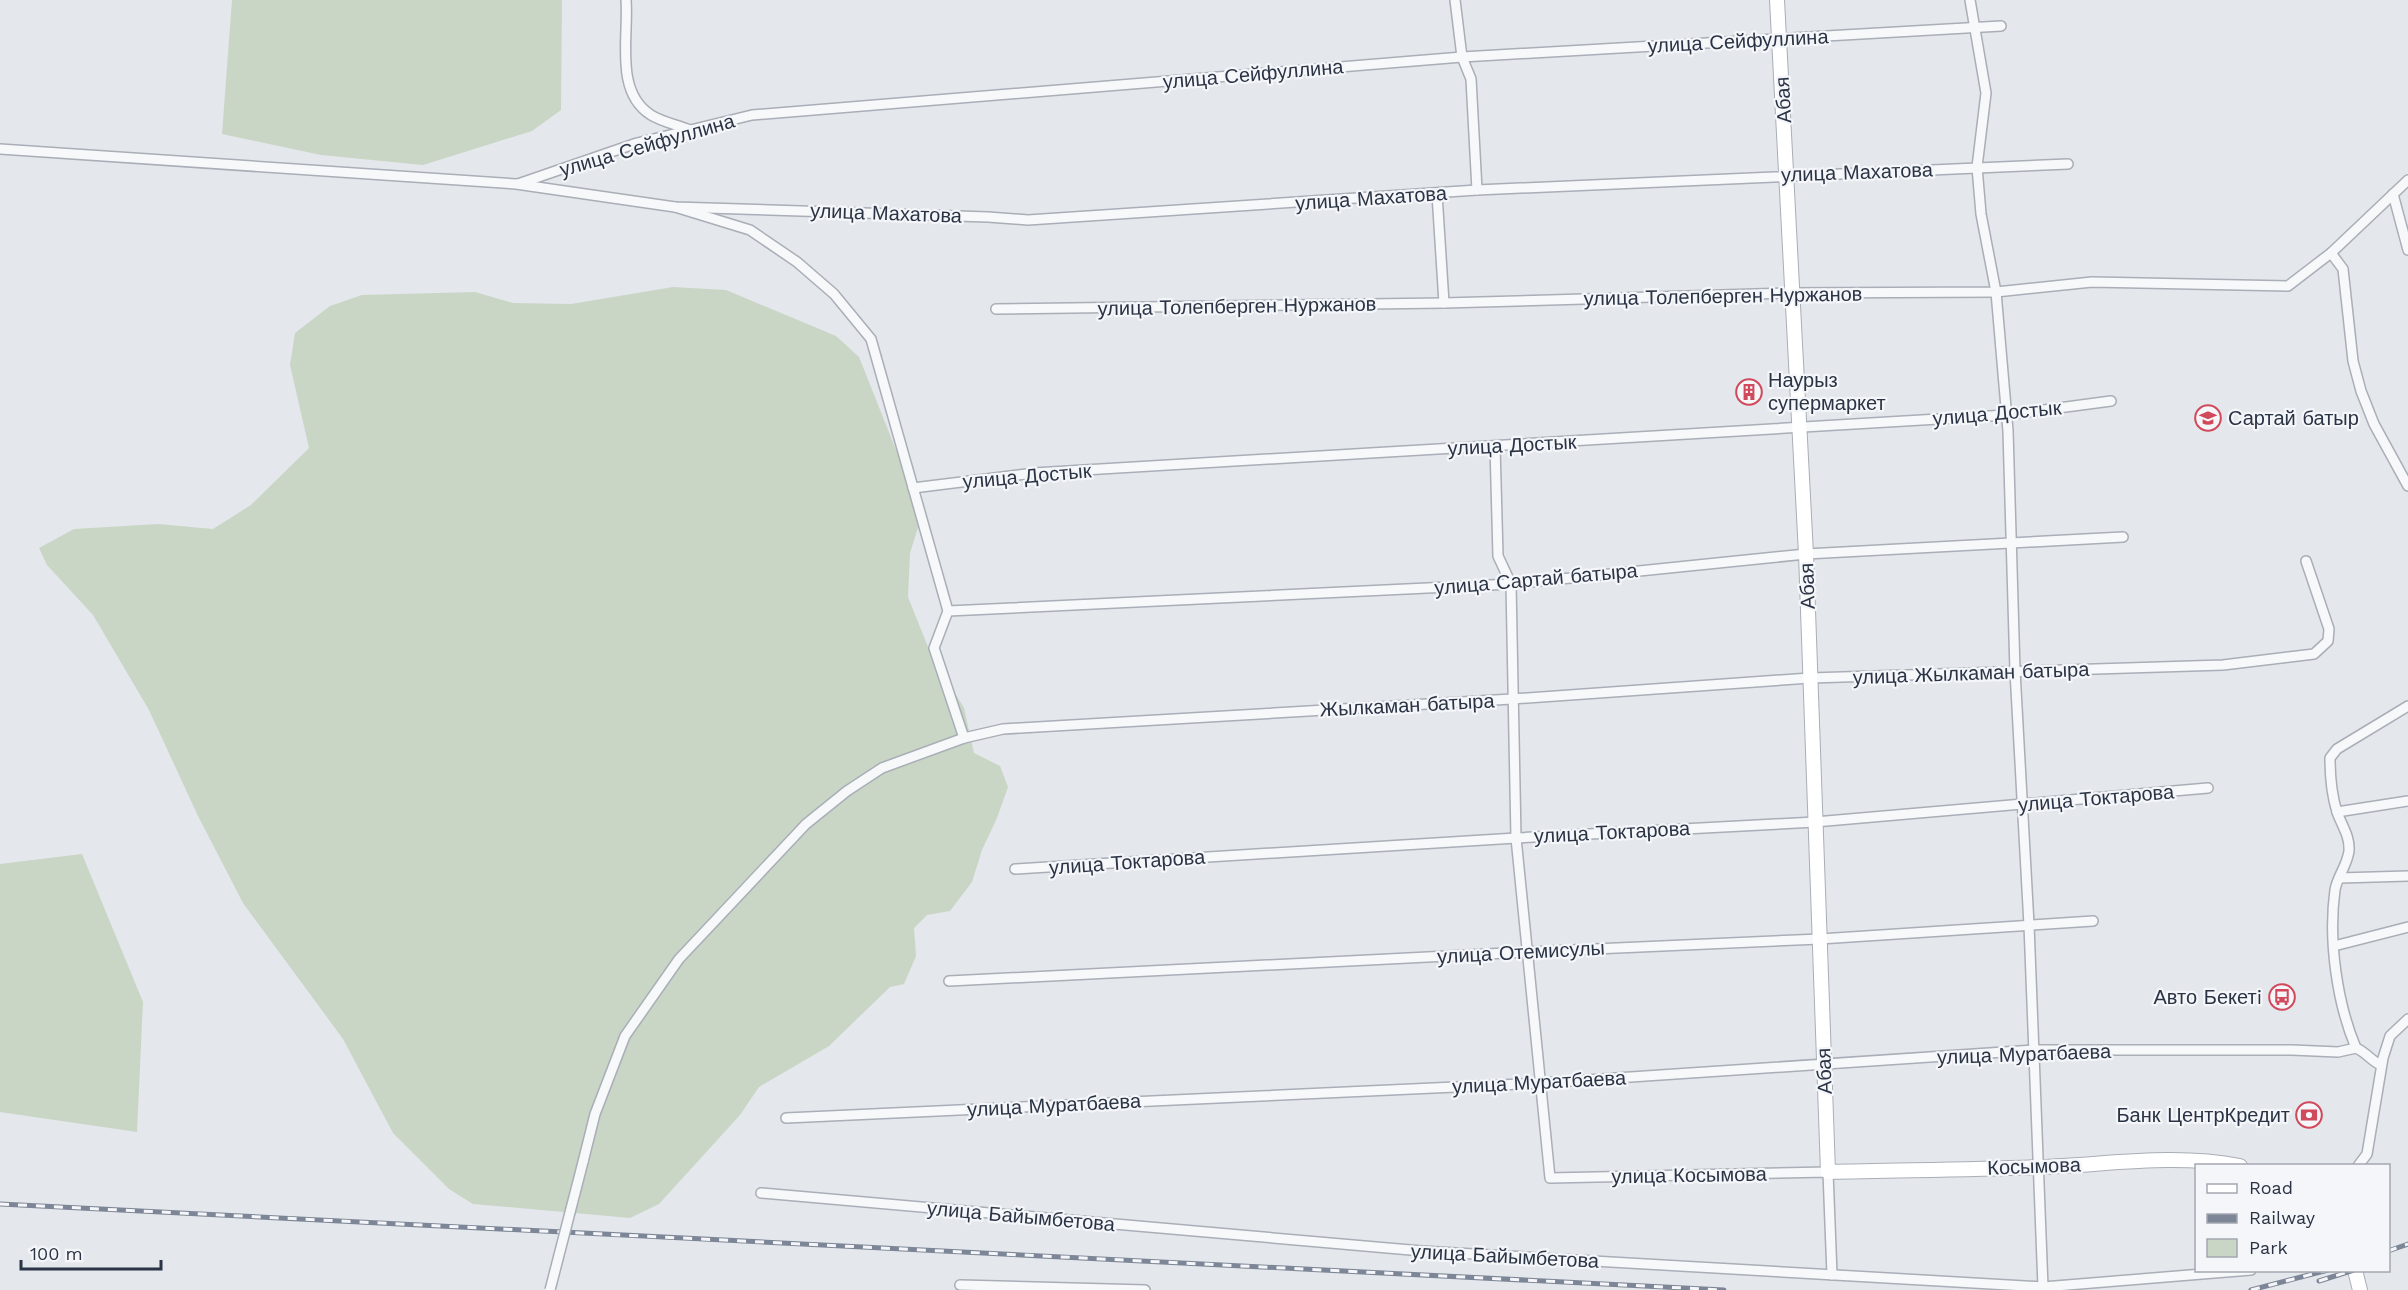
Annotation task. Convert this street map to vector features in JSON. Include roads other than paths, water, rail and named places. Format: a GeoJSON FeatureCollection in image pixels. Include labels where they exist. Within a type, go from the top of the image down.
{"type":"FeatureCollection","features":[{"type":"Feature","properties":{"kind":"street"},"geometry":{"type":"LineString","coordinates":[[626,0],[626,70],[634,99],[651,115],[690,130]]}},
{"type":"Feature","properties":{"kind":"street"},"geometry":{"type":"LineString","coordinates":[[1455,0],[1462,57],[1471,79],[1477,190]]}},
{"type":"Feature","properties":{"kind":"street","name":"Абая"},"geometry":{"type":"LineString","coordinates":[[1777,0],[1806,554],[1828,1172]]}},
{"type":"Feature","properties":{"kind":"street"},"geometry":{"type":"LineString","coordinates":[[1970,0],[1986,93],[1977,167],[1981,214],[1996,292],[2006,415],[2015,671],[2040,1167],[2043,1287]]}},
{"type":"Feature","properties":{"kind":"street","name":"улица Сейфуллина"},"geometry":{"type":"LineString","coordinates":[[516,184],[637,143],[752,115],[1462,57],[2001,26]]}},
{"type":"Feature","properties":{"kind":"street"},"geometry":{"type":"LineString","coordinates":[[0,149],[516,184],[675,207],[750,230],[796,262],[834,294],[871,339],[948,611],[934,648],[964,738]]}},
{"type":"Feature","properties":{"kind":"street","name":"улица Махатова"},"geometry":{"type":"LineString","coordinates":[[675,207],[1028,220],[1477,190],[2068,164]]}},
{"type":"Feature","properties":{"kind":"street","name":"улица Толепберген Нуржанов"},"geometry":{"type":"LineString","coordinates":[[996,309],[1444,303],[1792,293],[1996,292],[2092,282],[2288,286],[2331,253],[2408,180]]}},
{"type":"Feature","properties":{"kind":"street"},"geometry":{"type":"LineString","coordinates":[[1437,194],[1444,303]]}},
{"type":"Feature","properties":{"kind":"street"},"geometry":{"type":"LineString","coordinates":[[2393,194],[2408,250]]}},
{"type":"Feature","properties":{"kind":"street"},"geometry":{"type":"LineString","coordinates":[[2331,253],[2343,269],[2353,361],[2361,391],[2374,424],[2408,486]]}},
{"type":"Feature","properties":{"kind":"street","name":"улица Достык"},"geometry":{"type":"LineString","coordinates":[[913,488],[1034,473],[2006,415],[2111,401]]}},
{"type":"Feature","properties":{"kind":"street"},"geometry":{"type":"LineString","coordinates":[[1495,446],[1498,555],[1511,584],[1516,838],[1540,1083]]}},
{"type":"Feature","properties":{"kind":"street","name":"улица Сартай батыра"},"geometry":{"type":"LineString","coordinates":[[948,611],[1511,584],[1806,554],[2123,537]]}},
{"type":"Feature","properties":{"kind":"street","name":"улица Жылкаман батыра"},"geometry":{"type":"LineString","coordinates":[[1810,678],[2223,665],[2282,660],[2319,651],[2328,641],[2329,629],[2306,561]]}},
{"type":"Feature","properties":{"kind":"street","name":"Жылкаман батыра"},"geometry":{"type":"LineString","coordinates":[[550,1290],[599,1104],[625,1036],[679,959],[806,824],[847,790],[882,768],[964,738],[1003,729],[1512,699],[1810,678]]}},
{"type":"Feature","properties":{"kind":"street"},"geometry":{"type":"LineString","coordinates":[[2381,1065],[2356,1048],[2341,1008],[2334,946],[2336,890],[2349,850],[2348,834],[2337,812],[2330,758],[2337,749],[2408,706]]}},
{"type":"Feature","properties":{"kind":"street","name":"улица Токтарова"},"geometry":{"type":"LineString","coordinates":[[1015,869],[1815,822],[2208,788]]}},
{"type":"Feature","properties":{"kind":"street"},"geometry":{"type":"LineString","coordinates":[[2337,812],[2408,801]]}},
{"type":"Feature","properties":{"kind":"street"},"geometry":{"type":"LineString","coordinates":[[2340,878],[2408,876]]}},
{"type":"Feature","properties":{"kind":"street","name":"улица Отемисулы"},"geometry":{"type":"LineString","coordinates":[[949,981],[1820,939],[2093,921]]}},
{"type":"Feature","properties":{"kind":"street"},"geometry":{"type":"LineString","coordinates":[[2334,946],[2408,927]]}},
{"type":"Feature","properties":{"kind":"street"},"geometry":{"type":"LineString","coordinates":[[2366,1164],[2381,1065],[2390,1036],[2408,1019]]}},
{"type":"Feature","properties":{"kind":"street","name":"улица Муратбаева"},"geometry":{"type":"LineString","coordinates":[[786,1118],[1540,1083],[2034,1050],[2338,1052],[2356,1048]]}},
{"type":"Feature","properties":{"kind":"street","name":"улица Косымова"},"geometry":{"type":"LineString","coordinates":[[1540,1083],[1550,1178],[1828,1172]]}},
{"type":"Feature","properties":{"kind":"street"},"geometry":{"type":"LineString","coordinates":[[2360,1164],[2367,1155]]}},
{"type":"Feature","properties":{"kind":"street","name":"Косымова"},"geometry":{"type":"LineString","coordinates":[[1828,1172],[2040,1167],[2165,1160],[2212,1160],[2231,1164]]}},
{"type":"Feature","properties":{"kind":"street"},"geometry":{"type":"LineString","coordinates":[[1828,1172],[1832,1275]]}},
{"type":"Feature","properties":{"kind":"street","name":"улица Байымбетова"},"geometry":{"type":"LineString","coordinates":[[761,1193],[1422,1251],[2043,1287],[2227,1272]]}},
{"type":"Feature","properties":{"kind":"street"},"geometry":{"type":"LineString","coordinates":[[2356,1272],[2360,1290]]}},
{"type":"Feature","properties":{"kind":"street"},"geometry":{"type":"LineString","coordinates":[[960,1285],[1145,1290]]}},
{"type":"Feature","properties":{"kind":"railway"},"geometry":{"type":"LineString","coordinates":[[0,1204],[1724,1290]]}},
{"type":"Feature","properties":{"kind":"railway"},"geometry":{"type":"LineString","coordinates":[[2390,1250],[2408,1244]]}},
{"type":"Feature","properties":{"kind":"railway"},"geometry":{"type":"LineString","coordinates":[[2251,1290],[2320,1272]]}},
{"type":"Feature","properties":{"kind":"railway"},"geometry":{"type":"LineString","coordinates":[[2319,1281],[2348,1272]]}},
{"type":"Feature","properties":{"kind":"place","name":"Наурыз супермаркет"},"geometry":{"type":"Point","coordinates":[1749,392]}},
{"type":"Feature","properties":{"kind":"place","name":"Сартай батыр"},"geometry":{"type":"Point","coordinates":[2208,418]}},
{"type":"Feature","properties":{"kind":"place","name":"Авто Бекетi"},"geometry":{"type":"Point","coordinates":[2282,997]}},
{"type":"Feature","properties":{"kind":"place","name":"Банк ЦентрКредит"},"geometry":{"type":"Point","coordinates":[2309,1115]}}]}
